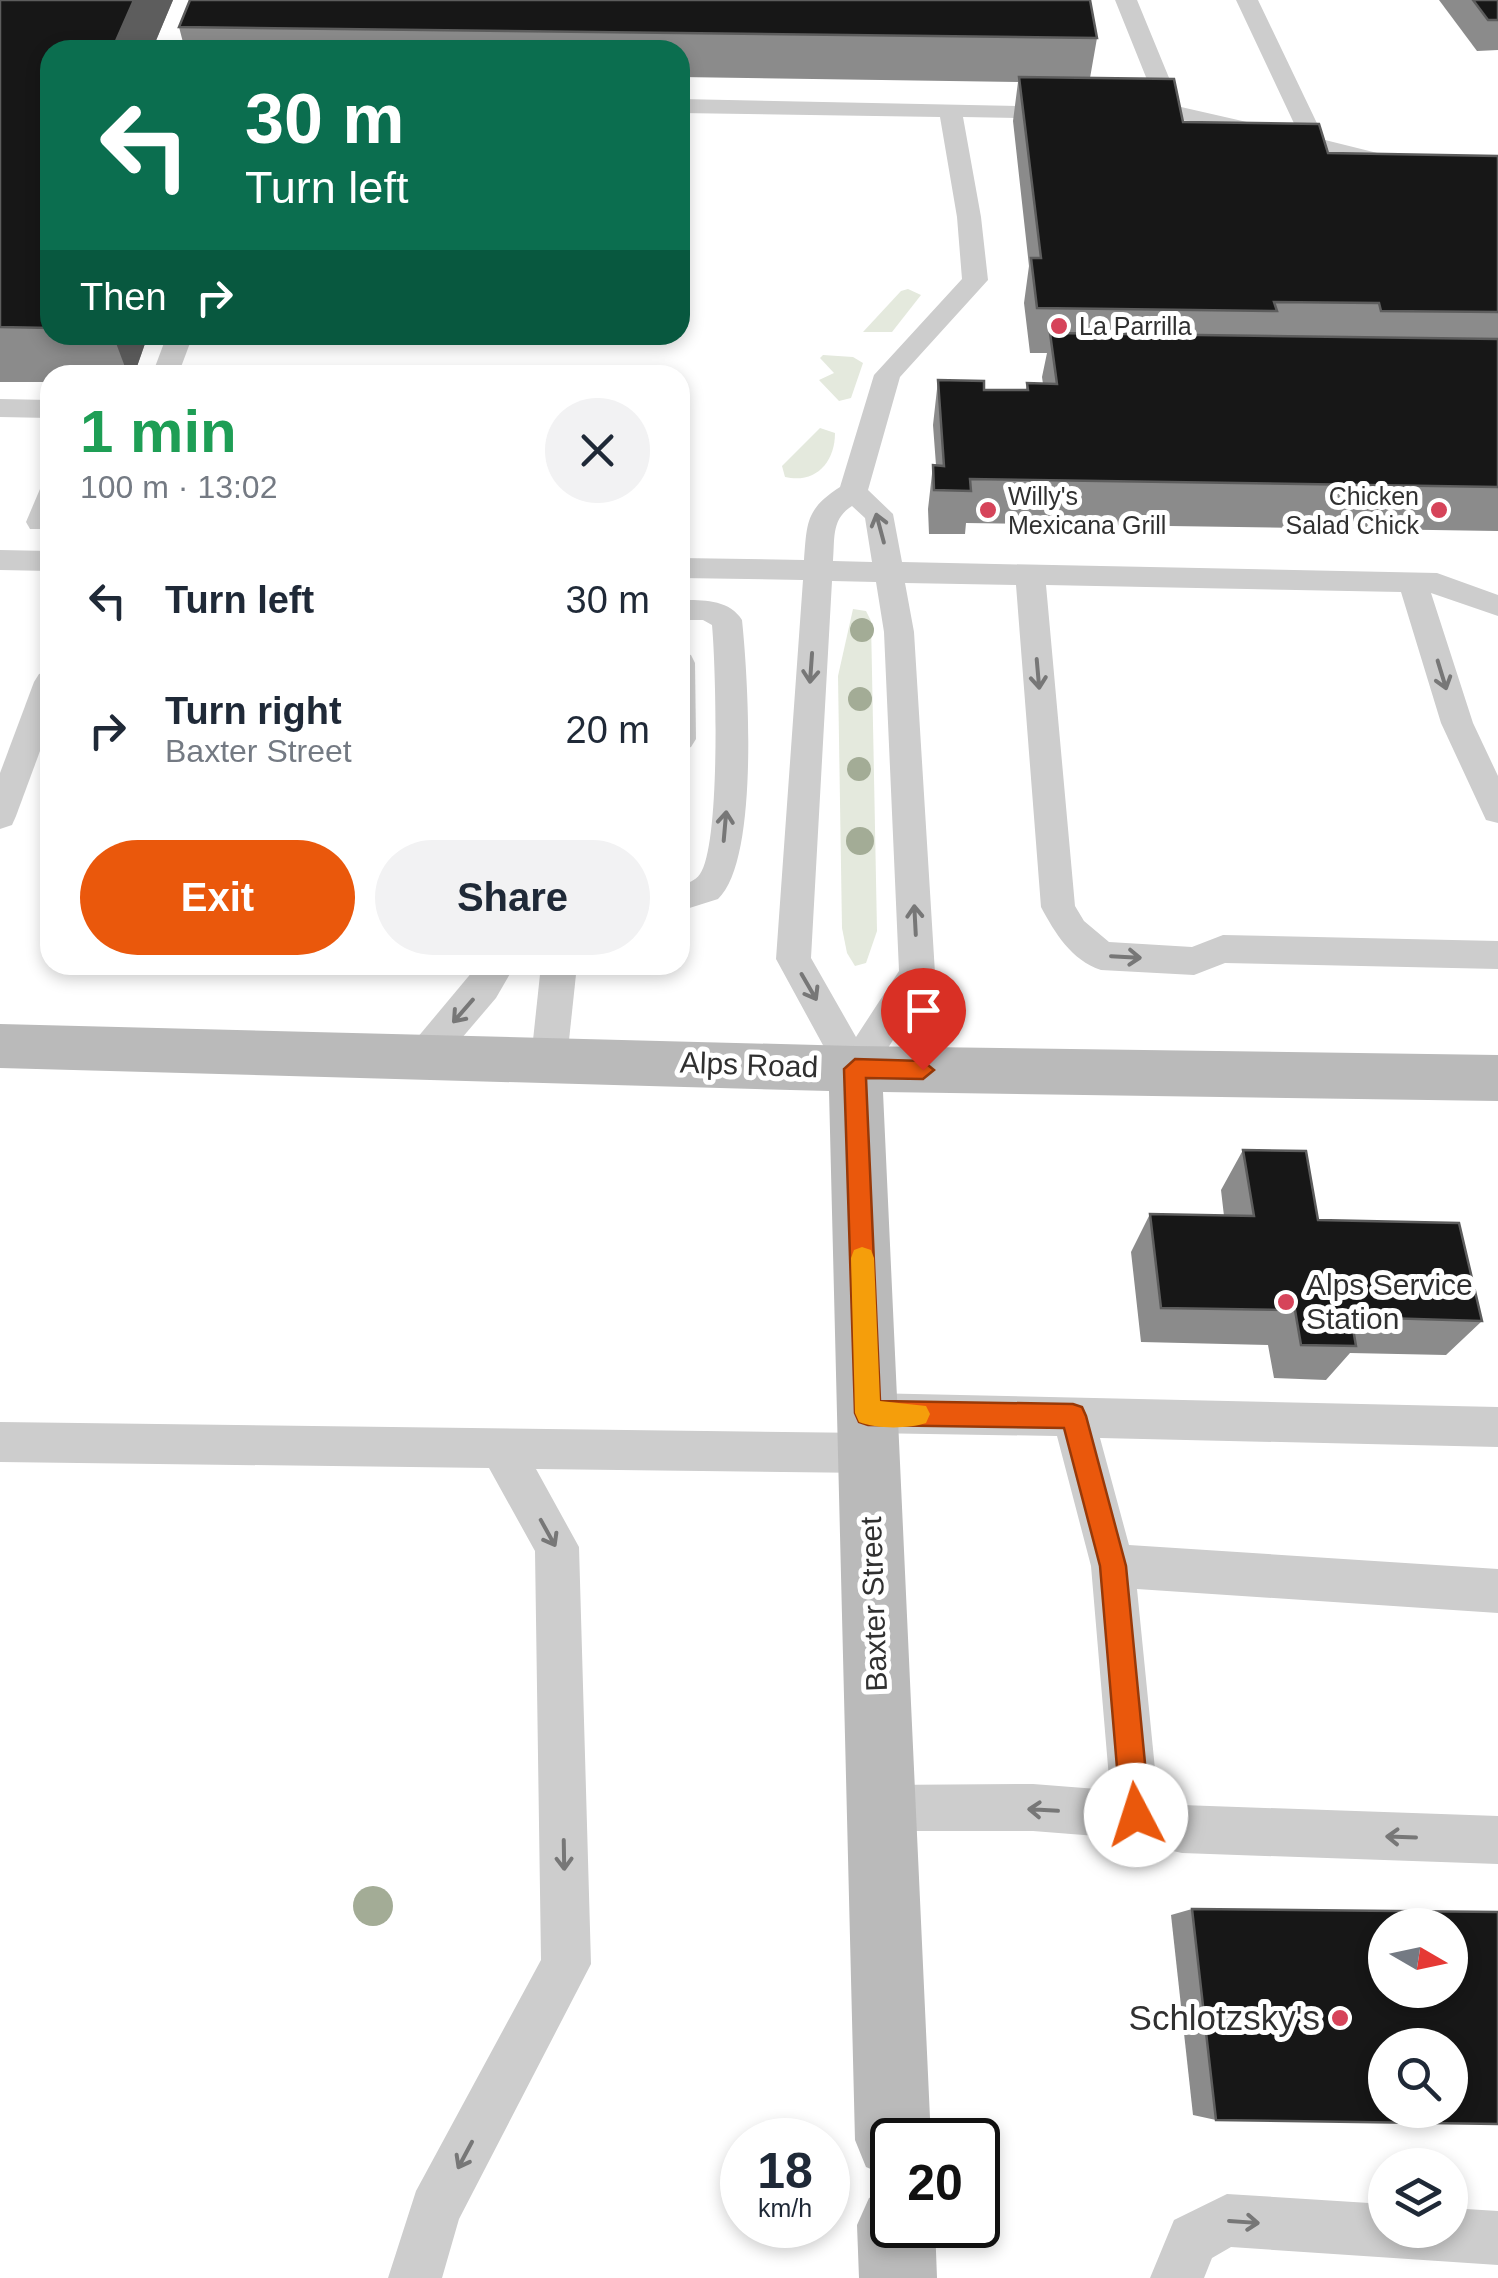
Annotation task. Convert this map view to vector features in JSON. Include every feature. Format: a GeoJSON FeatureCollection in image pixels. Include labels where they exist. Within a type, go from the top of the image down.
{"type":"FeatureCollection","features":[{"type":"Feature","properties":{"kind":"main road","name":"Alps Road"},"geometry":{"type":"LineString","coordinates":[[0,1046],[855,1069],[1498,1078]]}},
{"type":"Feature","properties":{"kind":"main road","name":"Baxter Street"},"geometry":{"type":"LineString","coordinates":[[855,1069],[892,2118]]}},
{"type":"Feature","properties":{"kind":"main road"},"geometry":{"type":"LineString","coordinates":[[897,2248],[898,2278]]}},
{"type":"Feature","properties":{"kind":"lane"},"geometry":{"type":"LineString","coordinates":[[1126,0],[1172,114]]}},
{"type":"Feature","properties":{"kind":"lane"},"geometry":{"type":"LineString","coordinates":[[1247,0],[1316,145]]}},
{"type":"Feature","properties":{"kind":"lane"},"geometry":{"type":"LineString","coordinates":[[690,106],[1191,114],[1498,190]]}},
{"type":"Feature","properties":{"kind":"lane"},"geometry":{"type":"LineString","coordinates":[[853,492],[879,514],[899,632],[918,973],[855,1069],[792,960],[821,524],[828,508],[853,492],[888,374],[975,280],[969,217],[950,110]]}},
{"type":"Feature","properties":{"kind":"lane"},"geometry":{"type":"LineString","coordinates":[[0,408],[40,408]]}},
{"type":"Feature","properties":{"kind":"lane"},"geometry":{"type":"LineString","coordinates":[[0,560],[40,561]]}},
{"type":"Feature","properties":{"kind":"lane"},"geometry":{"type":"LineString","coordinates":[[690,568],[1437,583],[1498,606]]}},
{"type":"Feature","properties":{"kind":"lane"},"geometry":{"type":"LineString","coordinates":[[1030,577],[1058,907],[1072,931],[1100,956],[1194,961],[1223,948],[1498,955]]}},
{"type":"Feature","properties":{"kind":"lane"},"geometry":{"type":"LineString","coordinates":[[1413,582],[1457,723],[1497,808]]}},
{"type":"Feature","properties":{"kind":"lane"},"geometry":{"type":"LineString","coordinates":[[690,610],[708,610],[728,620],[733,663],[726,834],[717,880],[699,896],[690,897]]}},
{"type":"Feature","properties":{"kind":"lane"},"geometry":{"type":"LineString","coordinates":[[0,816],[40,709]]}},
{"type":"Feature","properties":{"kind":"lane"},"geometry":{"type":"LineString","coordinates":[[1497,808],[1494,769],[1498,762]]}},
{"type":"Feature","properties":{"kind":"lane"},"geometry":{"type":"LineString","coordinates":[[425,1055],[492,975]]}},
{"type":"Feature","properties":{"kind":"lane"},"geometry":{"type":"LineString","coordinates":[[550,1058],[558,975]]}},
{"type":"Feature","properties":{"kind":"lane"},"geometry":{"type":"LineString","coordinates":[[1073,1418],[1113,1566],[1136,1815]]}},
{"type":"Feature","properties":{"kind":"lane"},"geometry":{"type":"LineString","coordinates":[[0,1442],[500,1448],[868,1433],[1073,1418],[1498,1427]]}},
{"type":"Feature","properties":{"kind":"lane"},"geometry":{"type":"LineString","coordinates":[[416,2278],[435,2210],[566,1964],[557,1547],[500,1448]]}},
{"type":"Feature","properties":{"kind":"lane"},"geometry":{"type":"LineString","coordinates":[[1113,1566],[1498,1591]]}},
{"type":"Feature","properties":{"kind":"lane"},"geometry":{"type":"LineString","coordinates":[[882,1808],[1014,1808],[1136,1815],[1182,1829],[1498,1840]]}},
{"type":"Feature","properties":{"kind":"lane"},"geometry":{"type":"LineString","coordinates":[[1177,2278],[1193,2239],[1226,2220],[1498,2238]]}},
{"type":"Feature","properties":{"kind":"shaded area"},"geometry":{"type":"Polygon","coordinates":[[[908,289],[921,295],[892,332],[863,332],[901,291],[908,289]]]}},
{"type":"Feature","properties":{"kind":"shaded area"},"geometry":{"type":"Polygon","coordinates":[[[853,357],[863,363],[851,398],[839,401],[819,380],[834,373],[820,358],[853,357]]]}},
{"type":"Feature","properties":{"kind":"shaded area"},"geometry":{"type":"Polygon","coordinates":[[[820,428],[835,433],[827,462],[814,474],[785,477],[782,466],[820,428]]]}},
{"type":"Feature","properties":{"kind":"shaded area"},"geometry":{"type":"Polygon","coordinates":[[[853,609],[866,611],[871,621],[877,931],[866,963],[855,966],[847,953],[842,928],[838,676],[853,609]]]}},
{"type":"Feature","properties":{"kind":"building"},"geometry":{"type":"Polygon","coordinates":[[[0,0],[134,0],[116,40],[40,40],[40,328],[0,327],[0,0]]]}},
{"type":"Feature","properties":{"kind":"building"},"geometry":{"type":"Polygon","coordinates":[[[190,0],[1090,0],[1097,38],[179,27],[190,0]]]}},
{"type":"Feature","properties":{"kind":"building"},"geometry":{"type":"Polygon","coordinates":[[[1473,0],[1498,0],[1498,20],[1488,20],[1473,0]]]}},
{"type":"Feature","properties":{"kind":"building"},"geometry":{"type":"Polygon","coordinates":[[[1019,77],[1174,79],[1183,122],[1319,124],[1328,153],[1498,156],[1498,312],[1381,311],[1379,303],[1274,302],[1277,311],[1037,308],[1031,258],[1041,258],[1019,77]]]}},
{"type":"Feature","properties":{"kind":"building"},"geometry":{"type":"Polygon","coordinates":[[[1050,333],[1498,339],[1498,487],[970,479],[971,491],[934,490],[933,465],[944,466],[938,380],[984,381],[984,390],[1028,390],[1027,383],[1057,384],[1050,333]]]}},
{"type":"Feature","properties":{"kind":"building"},"geometry":{"type":"Polygon","coordinates":[[[1243,1150],[1306,1151],[1318,1220],[1459,1223],[1482,1321],[1351,1317],[1356,1346],[1301,1345],[1295,1310],[1161,1308],[1150,1214],[1254,1216],[1243,1150]]]}},
{"type":"Feature","properties":{"kind":"building","name":"Schlotzsky's"},"geometry":{"type":"Polygon","coordinates":[[[1192,1909],[1368,1911],[1368,2008],[1468,2008],[1468,1912],[1498,1912],[1498,2124],[1468,2124],[1468,2028],[1368,2028],[1368,2122],[1216,2120],[1192,1909]]]}},
{"type":"Feature","properties":{"kind":"slow traffic"},"geometry":{"type":"LineString","coordinates":[[862,1258],[868,1413],[917,1414]]}},
{"type":"Feature","properties":{"kind":"place","name":"La Parrilla"},"geometry":{"type":"Point","coordinates":[1059,326]}},
{"type":"Feature","properties":{"kind":"place","name":"Willy's Mexicana Grill"},"geometry":{"type":"Point","coordinates":[988,510]}},
{"type":"Feature","properties":{"kind":"place","name":"Chicken Salad Chick"},"geometry":{"type":"Point","coordinates":[1439,510]}},
{"type":"Feature","properties":{"kind":"place","name":"Alps Service Station"},"geometry":{"type":"Point","coordinates":[1286,1302]}},
{"type":"Feature","properties":{"kind":"place","name":"Schlotzsky's"},"geometry":{"type":"Point","coordinates":[1340,2018]}},
{"type":"Feature","properties":{"kind":"route"},"geometry":{"type":"LineString","coordinates":[[923,1070],[855,1069],[868,1413],[1073,1416],[1113,1566],[1136,1815]]}}]}
